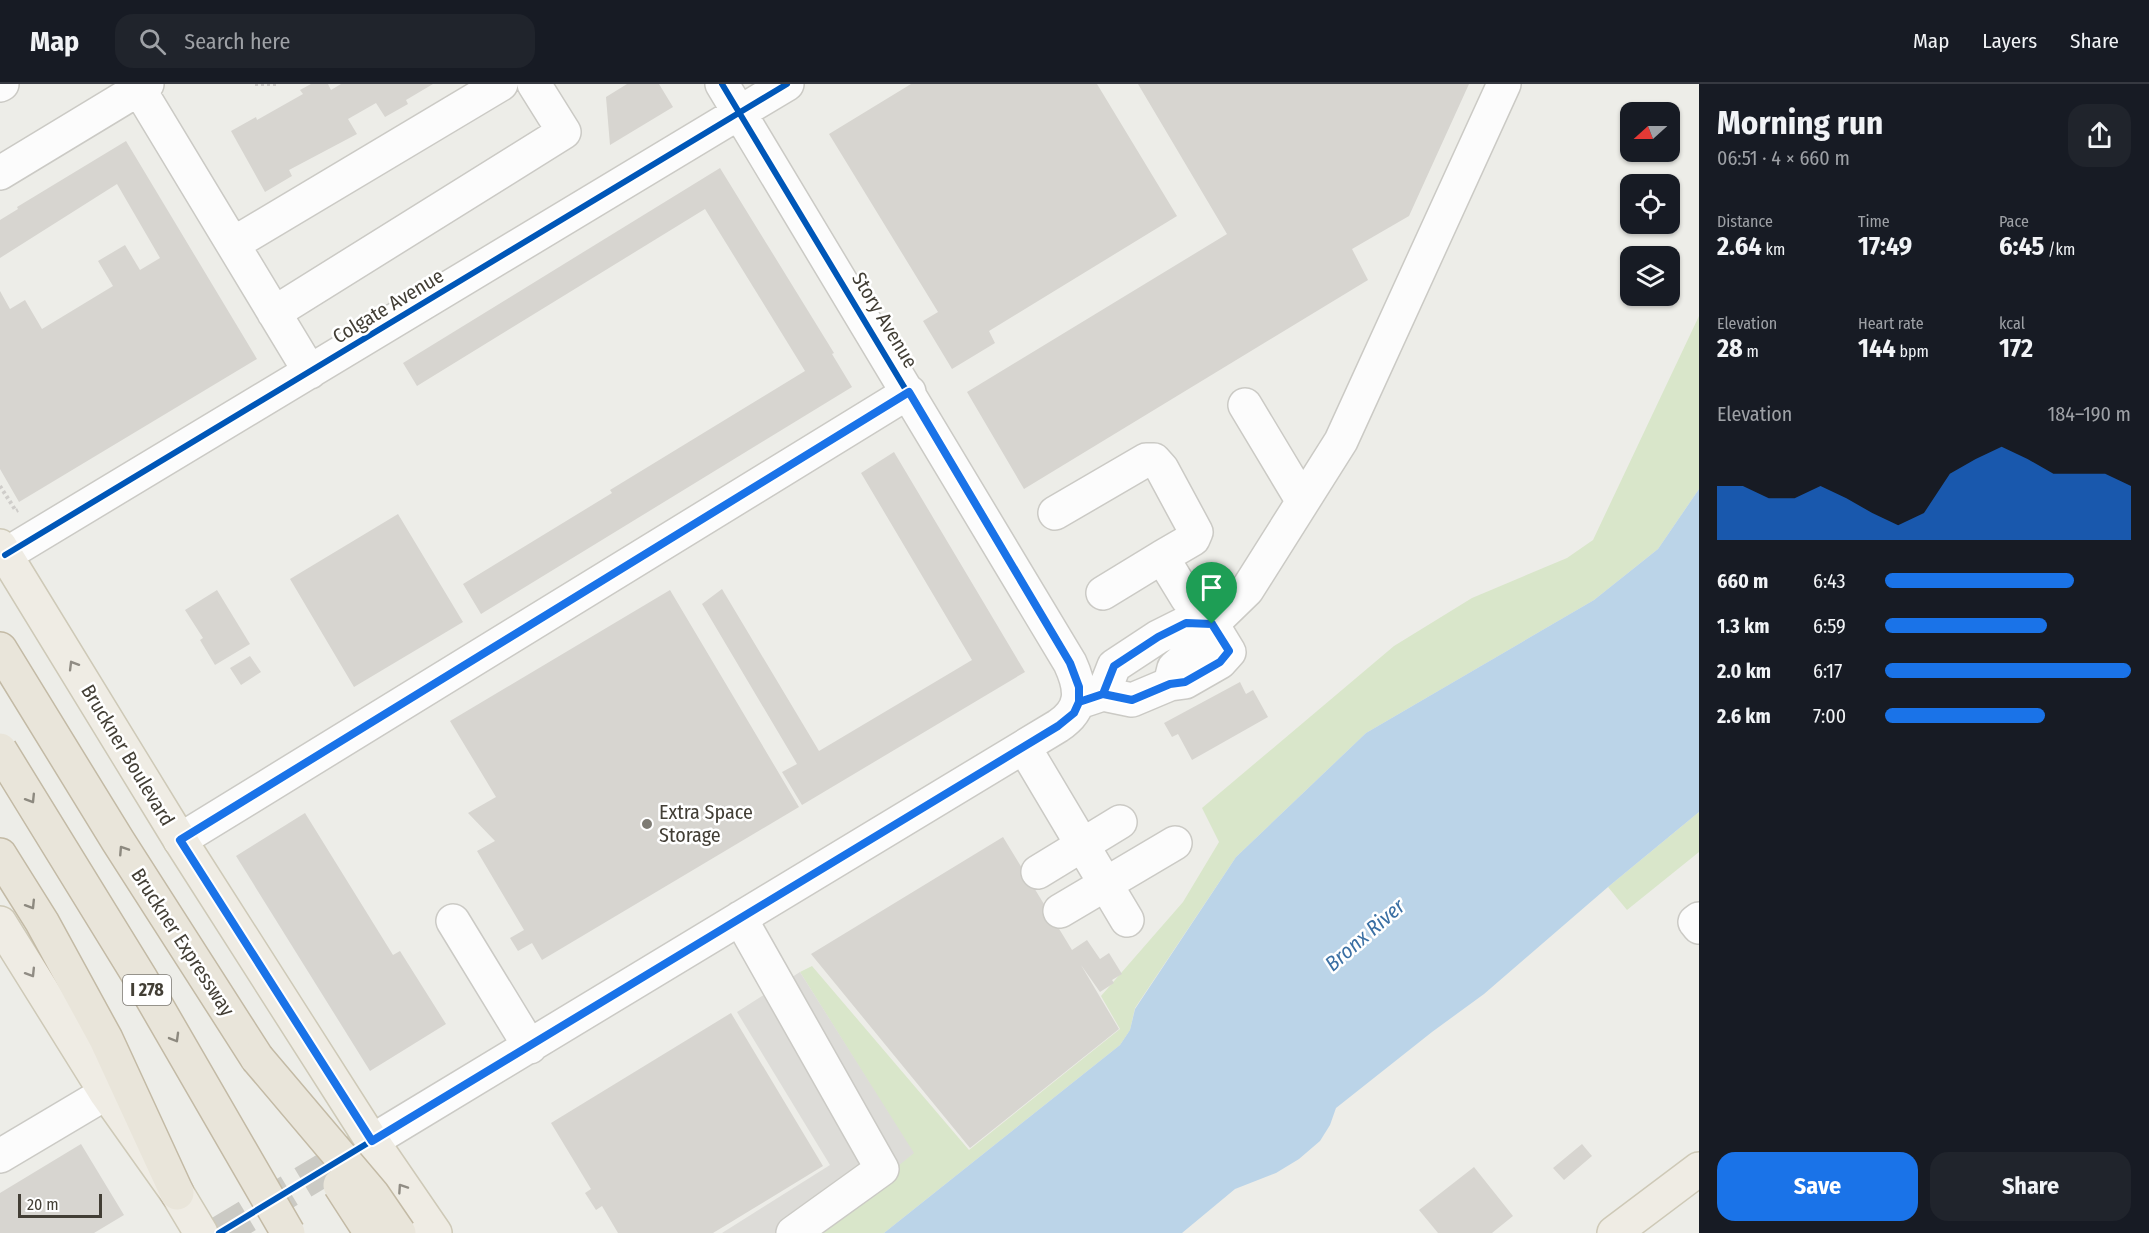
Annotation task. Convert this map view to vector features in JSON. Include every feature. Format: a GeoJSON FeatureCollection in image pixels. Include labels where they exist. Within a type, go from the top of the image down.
{"type":"FeatureCollection","features":[{"type":"Feature","properties":{"kind":"highway","name":"Bruckner Expressway"},"geometry":{"type":"LineString","coordinates":[[0,649],[118,841],[371,1233]]}},
{"type":"Feature","properties":{"kind":"highway","name":"I 278"},"geometry":{"type":"LineString","coordinates":[[0,750],[141,978],[288,1233]]}},
{"type":"Feature","properties":{"kind":"highway"},"geometry":{"type":"LineString","coordinates":[[0,855],[42,922],[106,1039],[177,1193]]}},
{"type":"Feature","properties":{"kind":"highway"},"geometry":{"type":"LineString","coordinates":[[257,1058],[373,1195],[399,1233]]}},
{"type":"Feature","properties":{"kind":"main road","name":"Bruckner Boulevard"},"geometry":{"type":"LineString","coordinates":[[3,550],[180,840],[372,1141],[435,1233]]}},
{"type":"Feature","properties":{"kind":"main road"},"geometry":{"type":"LineString","coordinates":[[4,938],[106,1093],[177,1193],[201,1233]]}},
{"type":"Feature","properties":{"kind":"main road"},"geometry":{"type":"LineString","coordinates":[[1614,1233],[1699,1169]]}},
{"type":"Feature","properties":{"kind":"street"},"geometry":{"type":"LineString","coordinates":[[233,244],[501,84]]}},
{"type":"Feature","properties":{"kind":"street"},"geometry":{"type":"LineString","coordinates":[[274,313],[564,132],[534,84]]}},
{"type":"Feature","properties":{"kind":"street","name":"Story Avenue"},"geometry":{"type":"LineString","coordinates":[[722,84],[1070,663],[1079,687],[1091,698]]}},
{"type":"Feature","properties":{"kind":"street","name":"Colgate Avenue"},"geometry":{"type":"LineString","coordinates":[[3,550],[310,372],[787,84]]}},
{"type":"Feature","properties":{"kind":"street"},"geometry":{"type":"LineString","coordinates":[[372,1141],[1064,722],[1091,698],[1114,666],[1158,637],[1186,623],[1212,624],[1247,590],[1341,441],[1504,84]]}},
{"type":"Feature","properties":{"kind":"street"},"geometry":{"type":"LineString","coordinates":[[0,173],[143,86],[233,244],[310,372]]}},
{"type":"Feature","properties":{"kind":"street"},"geometry":{"type":"LineString","coordinates":[[180,840],[909,392]]}},
{"type":"Feature","properties":{"kind":"street"},"geometry":{"type":"LineString","coordinates":[[1245,405],[1302,500]]}},
{"type":"Feature","properties":{"kind":"street"},"geometry":{"type":"LineString","coordinates":[[1055,513],[1146,460],[1154,460],[1162,469],[1196,532],[1193,539],[1104,593]]}},
{"type":"Feature","properties":{"kind":"street"},"geometry":{"type":"LineString","coordinates":[[1091,698],[1132,700],[1170,684],[1185,682],[1220,662],[1229,651],[1212,624],[1187,597],[1162,557]]}},
{"type":"Feature","properties":{"kind":"street"},"geometry":{"type":"LineString","coordinates":[[1024,747],[1127,920]]}},
{"type":"Feature","properties":{"kind":"street"},"geometry":{"type":"LineString","coordinates":[[1038,872],[1120,822]]}},
{"type":"Feature","properties":{"kind":"street"},"geometry":{"type":"LineString","coordinates":[[1060,911],[1175,843]]}},
{"type":"Feature","properties":{"kind":"street"},"geometry":{"type":"LineString","coordinates":[[740,918],[882,1169],[793,1233]]}},
{"type":"Feature","properties":{"kind":"street"},"geometry":{"type":"LineString","coordinates":[[1699,919],[1695,922],[1699,927]]}},
{"type":"Feature","properties":{"kind":"street"},"geometry":{"type":"LineString","coordinates":[[453,921],[530,1047]]}},
{"type":"Feature","properties":{"kind":"street"},"geometry":{"type":"LineString","coordinates":[[0,1156],[106,1093]]}},
{"type":"Feature","properties":{"kind":"path"},"geometry":{"type":"LineString","coordinates":[[255,84],[278,84]]}},
{"type":"Feature","properties":{"kind":"path"},"geometry":{"type":"LineString","coordinates":[[0,486],[16,511]]}},
{"type":"Feature","properties":{"kind":"green space"},"geometry":{"type":"Polygon","coordinates":[[[1699,316],[1699,489],[1658,549],[1594,600],[1366,733],[1236,857],[1135,1008],[1130,1030],[1120,1045],[884,1233],[816,1233],[913,1153],[800,972],[812,966],[969,1150],[1120,1029],[1101,996],[1183,902],[1219,842],[1202,808],[1394,646],[1472,598],[1567,558],[1593,540],[1699,316]]]}},
{"type":"Feature","properties":{"kind":"green space"},"geometry":{"type":"Polygon","coordinates":[[[1699,812],[1699,852],[1627,910],[1608,887],[1699,812]]]}},
{"type":"Feature","properties":{"kind":"shaded area"},"geometry":{"type":"Polygon","coordinates":[[[800,972],[914,1153],[816,1233],[722,1233],[830,1165],[737,1012],[800,972]]]}},
{"type":"Feature","properties":{"kind":"water","name":"Bronx River"},"geometry":{"type":"Polygon","coordinates":[[[1699,489],[1699,812],[1484,994],[1336,1108],[1330,1125],[1320,1141],[1299,1159],[1276,1173],[1235,1189],[1182,1233],[884,1233],[1120,1045],[1130,1030],[1135,1009],[1236,857],[1366,733],[1594,600],[1658,549],[1699,489]]]}},
{"type":"Feature","properties":{"kind":"building"},"geometry":{"type":"Polygon","coordinates":[[[311,84],[328,84],[331,90],[341,84],[433,84],[406,100],[408,104],[385,117],[376,103],[348,119],[357,134],[289,170],[292,176],[265,192],[231,131],[256,117],[257,120],[303,94],[300,90],[311,84]]]}},
{"type":"Feature","properties":{"kind":"building"},"geometry":{"type":"Polygon","coordinates":[[[627,84],[659,84],[673,107],[610,145],[606,97],[627,84]]]}},
{"type":"Feature","properties":{"kind":"building"},"geometry":{"type":"Polygon","coordinates":[[[911,84],[1097,84],[1177,216],[989,331],[995,343],[952,369],[923,321],[938,312],[829,134],[911,84]]]}},
{"type":"Feature","properties":{"kind":"building"},"geometry":{"type":"Polygon","coordinates":[[[1138,84],[1469,84],[1409,216],[1352,249],[1368,280],[1024,489],[967,392],[1227,234],[1138,84]]]}},
{"type":"Feature","properties":{"kind":"building"},"geometry":{"type":"Polygon","coordinates":[[[126,141],[257,359],[19,502],[0,469],[0,291],[10,309],[25,300],[42,329],[113,286],[98,261],[125,245],[140,270],[160,258],[117,184],[0,258],[0,220],[18,209],[17,207],[126,141]]]}},
{"type":"Feature","properties":{"kind":"building"},"geometry":{"type":"Polygon","coordinates":[[[720,168],[834,353],[832,354],[852,387],[481,614],[463,584],[612,493],[610,490],[805,371],[705,209],[417,386],[403,363],[720,168]]]}},
{"type":"Feature","properties":{"kind":"building"},"geometry":{"type":"Polygon","coordinates":[[[894,452],[1025,672],[802,805],[782,772],[797,764],[702,604],[722,589],[819,751],[972,660],[861,473],[894,452]]]}},
{"type":"Feature","properties":{"kind":"building"},"geometry":{"type":"Polygon","coordinates":[[[398,514],[463,622],[354,687],[290,579],[398,514]]]}},
{"type":"Feature","properties":{"kind":"building"},"geometry":{"type":"Polygon","coordinates":[[[217,590],[250,644],[215,665],[200,640],[203,638],[185,610],[217,590]]]}},
{"type":"Feature","properties":{"kind":"building"},"geometry":{"type":"Polygon","coordinates":[[[670,590],[799,807],[542,960],[532,943],[518,951],[510,938],[524,930],[477,851],[495,841],[468,813],[496,797],[450,721],[670,590]]]}},
{"type":"Feature","properties":{"kind":"building"},"geometry":{"type":"Polygon","coordinates":[[[250,656],[261,672],[241,685],[230,668],[250,656]]]}},
{"type":"Feature","properties":{"kind":"building"},"geometry":{"type":"Polygon","coordinates":[[[1240,682],[1246,694],[1253,690],[1268,717],[1192,760],[1178,734],[1172,737],[1164,723],[1240,682]]]}},
{"type":"Feature","properties":{"kind":"building"},"geometry":{"type":"Polygon","coordinates":[[[305,813],[393,955],[400,951],[446,1024],[370,1071],[236,856],[305,813]]]}},
{"type":"Feature","properties":{"kind":"building"},"geometry":{"type":"Polygon","coordinates":[[[1003,837],[1072,950],[1087,940],[1100,959],[1109,953],[1122,974],[1112,980],[1114,983],[1100,992],[1081,965],[1119,1029],[970,1148],[811,954],[1003,837]]]}},
{"type":"Feature","properties":{"kind":"building"},"geometry":{"type":"Polygon","coordinates":[[[731,1013],[823,1166],[713,1233],[618,1233],[602,1206],[596,1210],[585,1193],[591,1189],[551,1123],[731,1013]]]}},
{"type":"Feature","properties":{"kind":"building"},"geometry":{"type":"Polygon","coordinates":[[[81,1144],[124,1215],[94,1233],[0,1233],[0,1193],[81,1144]]]}},
{"type":"Feature","properties":{"kind":"building"},"geometry":{"type":"Polygon","coordinates":[[[1582,1144],[1592,1156],[1564,1180],[1553,1168],[1582,1144]]]}},
{"type":"Feature","properties":{"kind":"building"},"geometry":{"type":"Polygon","coordinates":[[[1474,1167],[1513,1216],[1492,1233],[1438,1233],[1419,1210],[1474,1167]]]}},
{"type":"Feature","properties":{"kind":"tunnel"},"geometry":{"type":"LineString","coordinates":[[219,1233],[365,1145]]}},
{"type":"Feature","properties":{"kind":"cycle path"},"geometry":{"type":"LineString","coordinates":[[219,1233],[1058,726],[1073,713],[1078,690],[1070,663],[722,84]]}},
{"type":"Feature","properties":{"kind":"cycle path"},"geometry":{"type":"LineString","coordinates":[[5,555],[787,84]]}},
{"type":"Feature","properties":{"kind":"place","name":"Extra Space Storage"},"geometry":{"type":"Point","coordinates":[647,824]}},
{"type":"Feature","properties":{"kind":"route"},"geometry":{"type":"LineString","coordinates":[[1212,624],[1186,623],[1158,637],[1114,666],[1103,694],[1079,702],[1074,713],[1058,726],[372,1141],[180,840],[909,392],[1070,663],[1079,687],[1079,702],[1103,694],[1132,700],[1170,684],[1185,682],[1220,662],[1229,651],[1212,624]]}}]}
